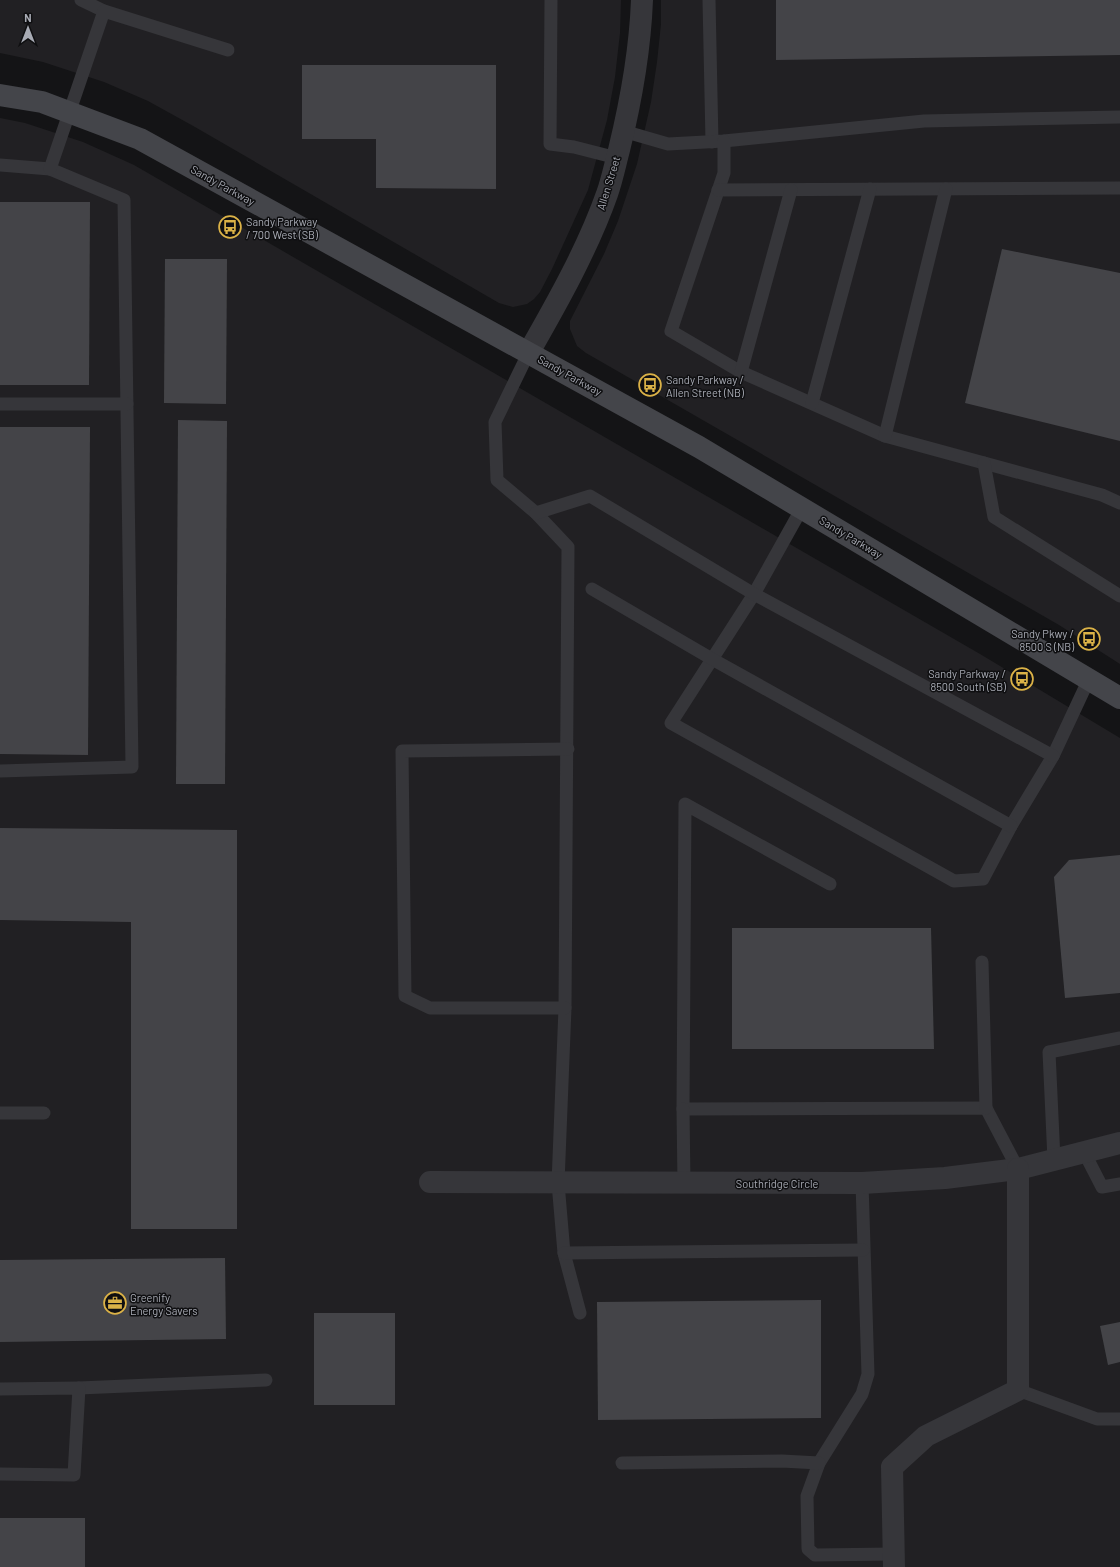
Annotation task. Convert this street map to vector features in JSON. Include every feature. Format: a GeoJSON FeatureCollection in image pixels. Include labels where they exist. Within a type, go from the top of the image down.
{"type":"FeatureCollection","features":[{"type":"Feature","properties":{"kind":"main road","name":"Sandy Parkway"},"geometry":{"type":"LineString","coordinates":[[0,95],[42,102],[140,140],[529,352],[699,447],[1120,698]]}},
{"type":"Feature","properties":{"kind":"street","name":"Allen Street"},"geometry":{"type":"LineString","coordinates":[[529,352],[553,309],[593,228],[607,194],[617,158],[634,80],[641,27],[642,0]]}},
{"type":"Feature","properties":{"kind":"street","name":"Southridge Circle"},"geometry":{"type":"LineString","coordinates":[[430,1182],[862,1183],[946,1178],[1018,1168],[1120,1143]]}},
{"type":"Feature","properties":{"kind":"street"},"geometry":{"type":"LineString","coordinates":[[894,1561],[892,1467],[926,1436],[1018,1390],[1018,1168]]}},
{"type":"Feature","properties":{"kind":"lane"},"geometry":{"type":"LineString","coordinates":[[81,0],[104,11],[228,50]]}},
{"type":"Feature","properties":{"kind":"lane"},"geometry":{"type":"LineString","coordinates":[[551,0],[550,144],[574,147],[617,158]]}},
{"type":"Feature","properties":{"kind":"lane"},"geometry":{"type":"LineString","coordinates":[[709,0],[718,142],[724,173],[671,331],[740,372],[885,436],[1102,495],[1120,503]]}},
{"type":"Feature","properties":{"kind":"lane"},"geometry":{"type":"LineString","coordinates":[[50,169],[104,11]]}},
{"type":"Feature","properties":{"kind":"lane"},"geometry":{"type":"LineString","coordinates":[[623,131],[668,144],[718,142],[924,121],[1120,118]]}},
{"type":"Feature","properties":{"kind":"lane"},"geometry":{"type":"LineString","coordinates":[[0,165],[50,169],[124,200],[132,767],[0,771]]}},
{"type":"Feature","properties":{"kind":"lane"},"geometry":{"type":"LineString","coordinates":[[718,190],[1120,188]]}},
{"type":"Feature","properties":{"kind":"lane"},"geometry":{"type":"LineString","coordinates":[[812,404],[870,189]]}},
{"type":"Feature","properties":{"kind":"lane"},"geometry":{"type":"LineString","coordinates":[[885,436],[946,189]]}},
{"type":"Feature","properties":{"kind":"lane"},"geometry":{"type":"LineString","coordinates":[[740,372],[791,190]]}},
{"type":"Feature","properties":{"kind":"lane"},"geometry":{"type":"LineString","coordinates":[[529,352],[495,422],[497,480],[536,513],[568,547],[568,748],[565,1008],[558,1183],[564,1253],[580,1313]]}},
{"type":"Feature","properties":{"kind":"lane"},"geometry":{"type":"LineString","coordinates":[[0,404],[127,404]]}},
{"type":"Feature","properties":{"kind":"lane"},"geometry":{"type":"LineString","coordinates":[[984,463],[994,517],[1120,596]]}},
{"type":"Feature","properties":{"kind":"lane"},"geometry":{"type":"LineString","coordinates":[[536,513],[590,496],[754,594],[1053,756]]}},
{"type":"Feature","properties":{"kind":"lane"},"geometry":{"type":"LineString","coordinates":[[802,508],[754,594],[671,723],[954,881],[983,879],[1011,826],[1053,756],[1089,679]]}},
{"type":"Feature","properties":{"kind":"lane"},"geometry":{"type":"LineString","coordinates":[[592,589],[712,659],[1011,826]]}},
{"type":"Feature","properties":{"kind":"lane"},"geometry":{"type":"LineString","coordinates":[[565,1008],[430,1008],[405,996],[402,751],[568,748]]}},
{"type":"Feature","properties":{"kind":"lane"},"geometry":{"type":"LineString","coordinates":[[684,1183],[685,804],[830,884]]}},
{"type":"Feature","properties":{"kind":"lane"},"geometry":{"type":"LineString","coordinates":[[982,962],[986,1108],[1018,1168]]}},
{"type":"Feature","properties":{"kind":"lane"},"geometry":{"type":"LineString","coordinates":[[1054,1160],[1049,1052],[1120,1038]]}},
{"type":"Feature","properties":{"kind":"lane"},"geometry":{"type":"LineString","coordinates":[[683,1109],[986,1108]]}},
{"type":"Feature","properties":{"kind":"lane"},"geometry":{"type":"LineString","coordinates":[[0,1113],[44,1112]]}},
{"type":"Feature","properties":{"kind":"lane"},"geometry":{"type":"LineString","coordinates":[[1084,1152],[1102,1188],[1120,1184]]}},
{"type":"Feature","properties":{"kind":"lane"},"geometry":{"type":"LineString","coordinates":[[862,1183],[868,1374],[862,1394],[820,1463],[807,1496],[808,1549],[816,1555],[894,1561]]}},
{"type":"Feature","properties":{"kind":"lane"},"geometry":{"type":"LineString","coordinates":[[564,1253],[864,1250]]}},
{"type":"Feature","properties":{"kind":"lane"},"geometry":{"type":"LineString","coordinates":[[0,1389],[79,1388],[266,1380]]}},
{"type":"Feature","properties":{"kind":"lane"},"geometry":{"type":"LineString","coordinates":[[0,1474],[74,1475],[79,1388]]}},
{"type":"Feature","properties":{"kind":"lane"},"geometry":{"type":"LineString","coordinates":[[1018,1390],[1097,1419],[1120,1418]]}},
{"type":"Feature","properties":{"kind":"lane"},"geometry":{"type":"LineString","coordinates":[[622,1463],[782,1461],[820,1463]]}},
{"type":"Feature","properties":{"kind":"shaded area"},"geometry":{"type":"Polygon","coordinates":[[[0,0],[621,0],[620,33],[615,77],[607,120],[588,190],[540,292],[527,304],[513,307],[499,303],[148,101],[104,82],[43,62],[0,53],[0,0]]]}},
{"type":"Feature","properties":{"kind":"shaded area"},"geometry":{"type":"Polygon","coordinates":[[[661,0],[1120,0],[1120,664],[1059,625],[586,353],[577,346],[570,329],[570,321],[604,254],[618,221],[637,164],[651,102],[657,62],[661,24],[661,0]]]}},
{"type":"Feature","properties":{"kind":"shaded area"},"geometry":{"type":"Polygon","coordinates":[[[0,118],[25,123],[83,142],[134,165],[980,654],[1120,738],[1120,1567],[0,1567],[0,118]]]}},
{"type":"Feature","properties":{"kind":"building"},"geometry":{"type":"Polygon","coordinates":[[[776,0],[1120,0],[1120,55],[776,60],[776,0]]]}},
{"type":"Feature","properties":{"kind":"building"},"geometry":{"type":"Polygon","coordinates":[[[302,65],[496,65],[496,189],[376,188],[376,139],[302,139],[302,65]]]}},
{"type":"Feature","properties":{"kind":"building"},"geometry":{"type":"Polygon","coordinates":[[[0,202],[90,202],[89,385],[0,385],[0,202]]]}},
{"type":"Feature","properties":{"kind":"building"},"geometry":{"type":"Polygon","coordinates":[[[1002,249],[1120,273],[1120,441],[965,403],[1002,249]]]}},
{"type":"Feature","properties":{"kind":"building"},"geometry":{"type":"Polygon","coordinates":[[[165,259],[227,259],[226,404],[164,403],[165,259]]]}},
{"type":"Feature","properties":{"kind":"building"},"geometry":{"type":"Polygon","coordinates":[[[178,420],[227,421],[225,784],[176,784],[178,420]]]}},
{"type":"Feature","properties":{"kind":"building"},"geometry":{"type":"Polygon","coordinates":[[[0,427],[90,427],[88,755],[0,754],[0,427]]]}},
{"type":"Feature","properties":{"kind":"building"},"geometry":{"type":"Polygon","coordinates":[[[0,828],[237,830],[237,1229],[131,1229],[131,922],[0,920],[0,828]]]}},
{"type":"Feature","properties":{"kind":"building"},"geometry":{"type":"Polygon","coordinates":[[[1120,855],[1120,993],[1065,998],[1054,877],[1069,860],[1120,855]]]}},
{"type":"Feature","properties":{"kind":"building"},"geometry":{"type":"Polygon","coordinates":[[[732,928],[931,928],[934,1049],[732,1049],[732,928]]]}},
{"type":"Feature","properties":{"kind":"building"},"geometry":{"type":"Polygon","coordinates":[[[225,1258],[226,1339],[0,1342],[0,1260],[225,1258]]]}},
{"type":"Feature","properties":{"kind":"building"},"geometry":{"type":"Polygon","coordinates":[[[821,1300],[821,1418],[598,1420],[597,1302],[821,1300]]]}},
{"type":"Feature","properties":{"kind":"building"},"geometry":{"type":"Polygon","coordinates":[[[314,1313],[395,1313],[395,1405],[314,1405],[314,1313]]]}},
{"type":"Feature","properties":{"kind":"building"},"geometry":{"type":"Polygon","coordinates":[[[1120,1322],[1120,1362],[1108,1365],[1100,1326],[1120,1322]]]}},
{"type":"Feature","properties":{"kind":"building"},"geometry":{"type":"Polygon","coordinates":[[[0,1518],[85,1518],[85,1567],[0,1567],[0,1518]]]}},
{"type":"Feature","properties":{"kind":"place","name":"Sandy Parkway / 700 West (SB)"},"geometry":{"type":"Point","coordinates":[230,227]}},
{"type":"Feature","properties":{"kind":"place","name":"Sandy Parkway / Allen Street (NB)"},"geometry":{"type":"Point","coordinates":[650,385]}},
{"type":"Feature","properties":{"kind":"place","name":"Sandy Pkwy / 8500 S (NB)"},"geometry":{"type":"Point","coordinates":[1089,639]}},
{"type":"Feature","properties":{"kind":"place","name":"Sandy Parkway / 8500 South (SB)"},"geometry":{"type":"Point","coordinates":[1022,679]}},
{"type":"Feature","properties":{"kind":"place","name":"Greenify Energy Savers"},"geometry":{"type":"Point","coordinates":[115,1303]}}]}
